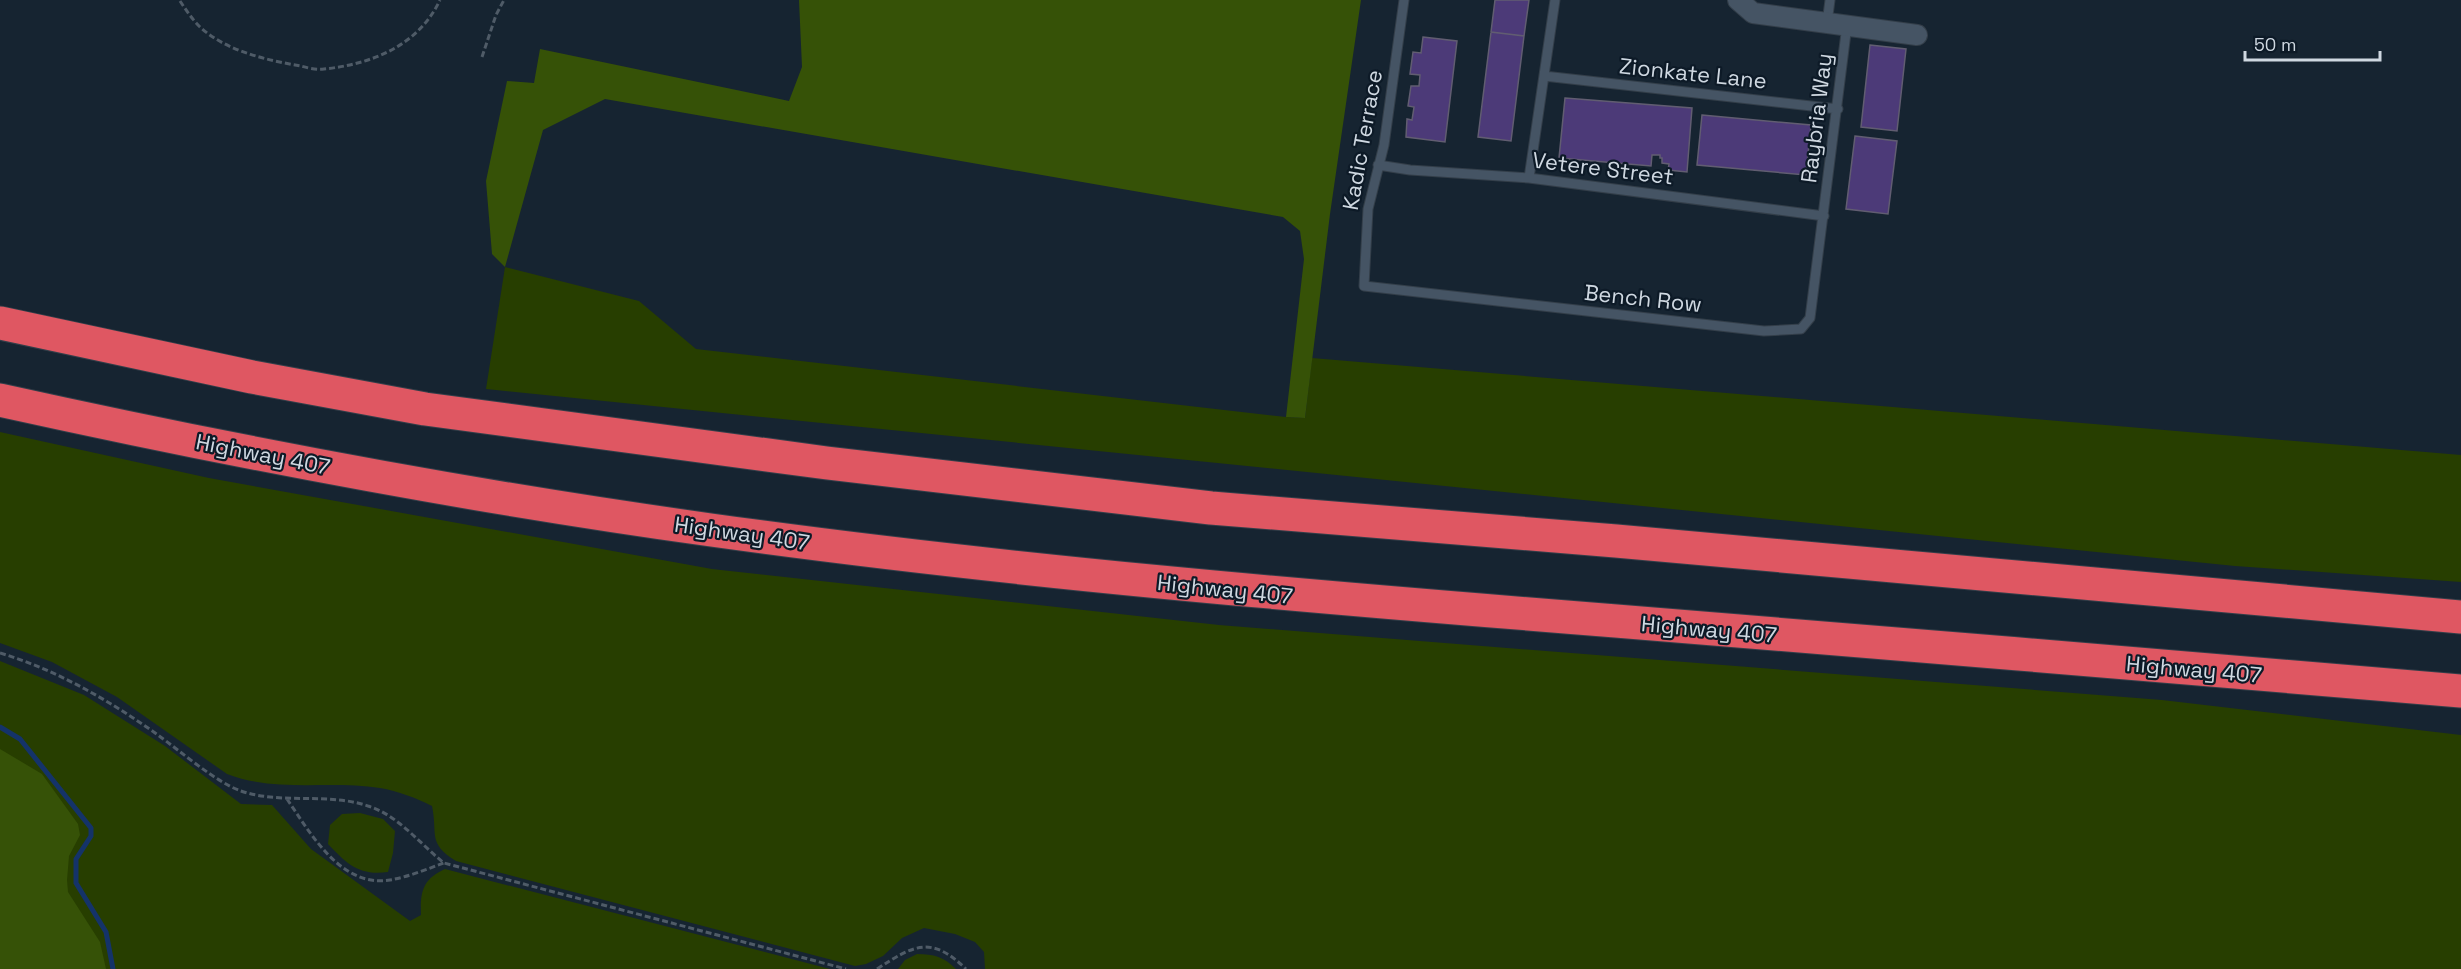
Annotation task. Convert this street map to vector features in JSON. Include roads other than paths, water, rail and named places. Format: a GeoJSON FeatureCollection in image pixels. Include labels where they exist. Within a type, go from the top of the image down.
{"type":"FeatureCollection","features":[{"type":"Feature","properties":{"kind":"highway"},"geometry":{"type":"LineString","coordinates":[[0,323],[252,377],[425,409],[826,463],[1211,508],[1616,541],[2461,616]]}},
{"type":"Feature","properties":{"kind":"highway","name":"Highway 407"},"geometry":{"type":"LineString","coordinates":[[0,400],[146,432],[394,479],[709,530],[1028,570],[1302,597],[2461,691]]}},
{"type":"Feature","properties":{"kind":"street"},"geometry":{"type":"LineString","coordinates":[[1738,0],[1753,13],[1917,35]]}},
{"type":"Feature","properties":{"kind":"lane","name":"Kadic Terrace"},"geometry":{"type":"LineString","coordinates":[[1364,286],[1368,209],[1384,145],[1404,0]]}},
{"type":"Feature","properties":{"kind":"lane"},"geometry":{"type":"LineString","coordinates":[[1529,178],[1555,0]]}},
{"type":"Feature","properties":{"kind":"lane"},"geometry":{"type":"LineString","coordinates":[[1827,23],[1830,0]]}},
{"type":"Feature","properties":{"kind":"lane","name":"Raybria Way"},"geometry":{"type":"LineString","coordinates":[[1824,216],[1847,25]]}},
{"type":"Feature","properties":{"kind":"lane","name":"Zionkate Lane"},"geometry":{"type":"LineString","coordinates":[[1544,76],[1838,109]]}},
{"type":"Feature","properties":{"kind":"lane","name":"Vetere Street"},"geometry":{"type":"LineString","coordinates":[[1378,165],[1410,170],[1529,178],[1824,216]]}},
{"type":"Feature","properties":{"kind":"lane","name":"Bench Row"},"geometry":{"type":"LineString","coordinates":[[1364,286],[1764,331],[1801,329],[1810,318],[1824,216]]}},
{"type":"Feature","properties":{"kind":"waterway"},"geometry":{"type":"LineString","coordinates":[[0,727],[20,739],[91,828],[91,836],[76,859],[76,883],[106,932],[113,969]]}}]}
